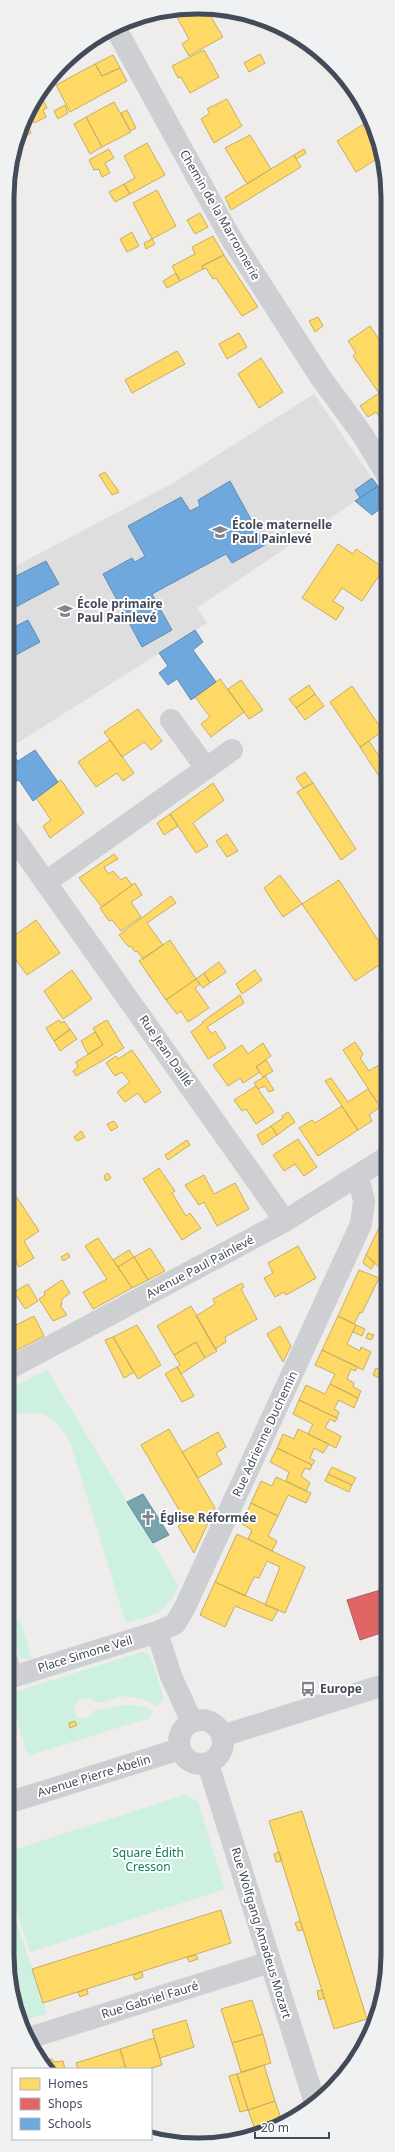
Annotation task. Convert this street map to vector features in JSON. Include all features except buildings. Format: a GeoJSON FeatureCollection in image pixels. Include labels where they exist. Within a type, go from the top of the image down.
{"type":"FeatureCollection","features":[{"type":"Feature","properties":{"kind":"main road"},"geometry":{"type":"LineString","coordinates":[[222,1736],[381,1686]]}},
{"type":"Feature","properties":{"kind":"main road"},"geometry":{"type":"LineString","coordinates":[[207,1721],[214,1724],[219,1729],[222,1736],[224,1742],[220,1755],[208,1764],[194,1764],[183,1755],[180,1749],[179,1742],[182,1730],[192,1722],[207,1721]]}},
{"type":"Feature","properties":{"kind":"main road","name":"Avenue Pierre Abelin"},"geometry":{"type":"LineString","coordinates":[[14,1801],[180,1749]]}},
{"type":"Feature","properties":{"kind":"street","name":"Chemin de la Marronnerie"},"geometry":{"type":"LineString","coordinates":[[117,32],[229,235],[321,378],[362,434],[381,465]]}},
{"type":"Feature","properties":{"kind":"street"},"geometry":{"type":"LineString","coordinates":[[171,720],[206,768]]}},
{"type":"Feature","properties":{"kind":"street"},"geometry":{"type":"LineString","coordinates":[[46,882],[232,750]]}},
{"type":"Feature","properties":{"kind":"street","name":"Rue Jean Daillé"},"geometry":{"type":"LineString","coordinates":[[14,837],[285,1221]]}},
{"type":"Feature","properties":{"kind":"street","name":"Avenue Paul Painlevé"},"geometry":{"type":"LineString","coordinates":[[14,1366],[285,1221],[381,1161]]}},
{"type":"Feature","properties":{"kind":"street","name":"Rue Adrienne Duchemin"},"geometry":{"type":"LineString","coordinates":[[157,1632],[175,1624],[185,1607],[361,1224],[364,1201],[358,1176]]}},
{"type":"Feature","properties":{"kind":"street"},"geometry":{"type":"LineString","coordinates":[[157,1632],[171,1676],[192,1722]]}},
{"type":"Feature","properties":{"kind":"street","name":"Place Simone Veil"},"geometry":{"type":"LineString","coordinates":[[14,1668],[157,1632]]}},
{"type":"Feature","properties":{"kind":"street","name":"Rue Wolfgang Amadeus Mozart"},"geometry":{"type":"LineString","coordinates":[[208,1764],[313,2097]]}},
{"type":"Feature","properties":{"kind":"street","name":"Rue Gabriel Fauré"},"geometry":{"type":"LineString","coordinates":[[33,2037],[270,1962]]}},
{"type":"Feature","properties":{"kind":"shaded area","name":"École maternelle Paul Painlevé"},"geometry":{"type":"Polygon","coordinates":[[[314,394],[372,478],[355,490],[360,498],[197,608],[207,623],[14,745],[14,567],[173,483],[314,394]]]}},
{"type":"Feature","properties":{"kind":"green space"},"geometry":{"type":"Polygon","coordinates":[[[47,1370],[179,1586],[169,1603],[158,1612],[145,1618],[126,1623],[71,1444],[59,1426],[46,1416],[29,1412],[14,1415],[14,1386],[47,1370]]]}},
{"type":"Feature","properties":{"kind":"green space"},"geometry":{"type":"Polygon","coordinates":[[[20,1619],[32,1659],[20,1658],[14,1643],[14,1621],[20,1619]]]}},
{"type":"Feature","properties":{"kind":"green space"},"geometry":{"type":"Polygon","coordinates":[[[141,1652],[147,1653],[151,1658],[164,1698],[157,1706],[134,1697],[119,1697],[100,1702],[93,1701],[89,1698],[80,1699],[74,1706],[74,1712],[78,1718],[88,1717],[92,1715],[95,1710],[124,1705],[136,1705],[153,1711],[149,1718],[28,1756],[14,1710],[14,1692],[141,1652]]]}},
{"type":"Feature","properties":{"kind":"green space","name":"Square Édith Cresson"},"geometry":{"type":"Polygon","coordinates":[[[184,1795],[198,1801],[225,1889],[30,1952],[14,1903],[14,1850],[184,1795]]]}},
{"type":"Feature","properties":{"kind":"green space"},"geometry":{"type":"Polygon","coordinates":[[[14,1914],[47,2014],[26,2020],[20,2002],[14,1967],[14,1914]]]}},
{"type":"Feature","properties":{"kind":"place","name":"École maternelle Paul Painlevé"},"geometry":{"type":"Point","coordinates":[220,532]}},
{"type":"Feature","properties":{"kind":"place","name":"École primaire Paul Painlevé"},"geometry":{"type":"Point","coordinates":[65,611]}},
{"type":"Feature","properties":{"kind":"place","name":"Église Réformée"},"geometry":{"type":"Point","coordinates":[148,1518]}},
{"type":"Feature","properties":{"kind":"place","name":"Europe"},"geometry":{"type":"Point","coordinates":[308,1689]}}]}
